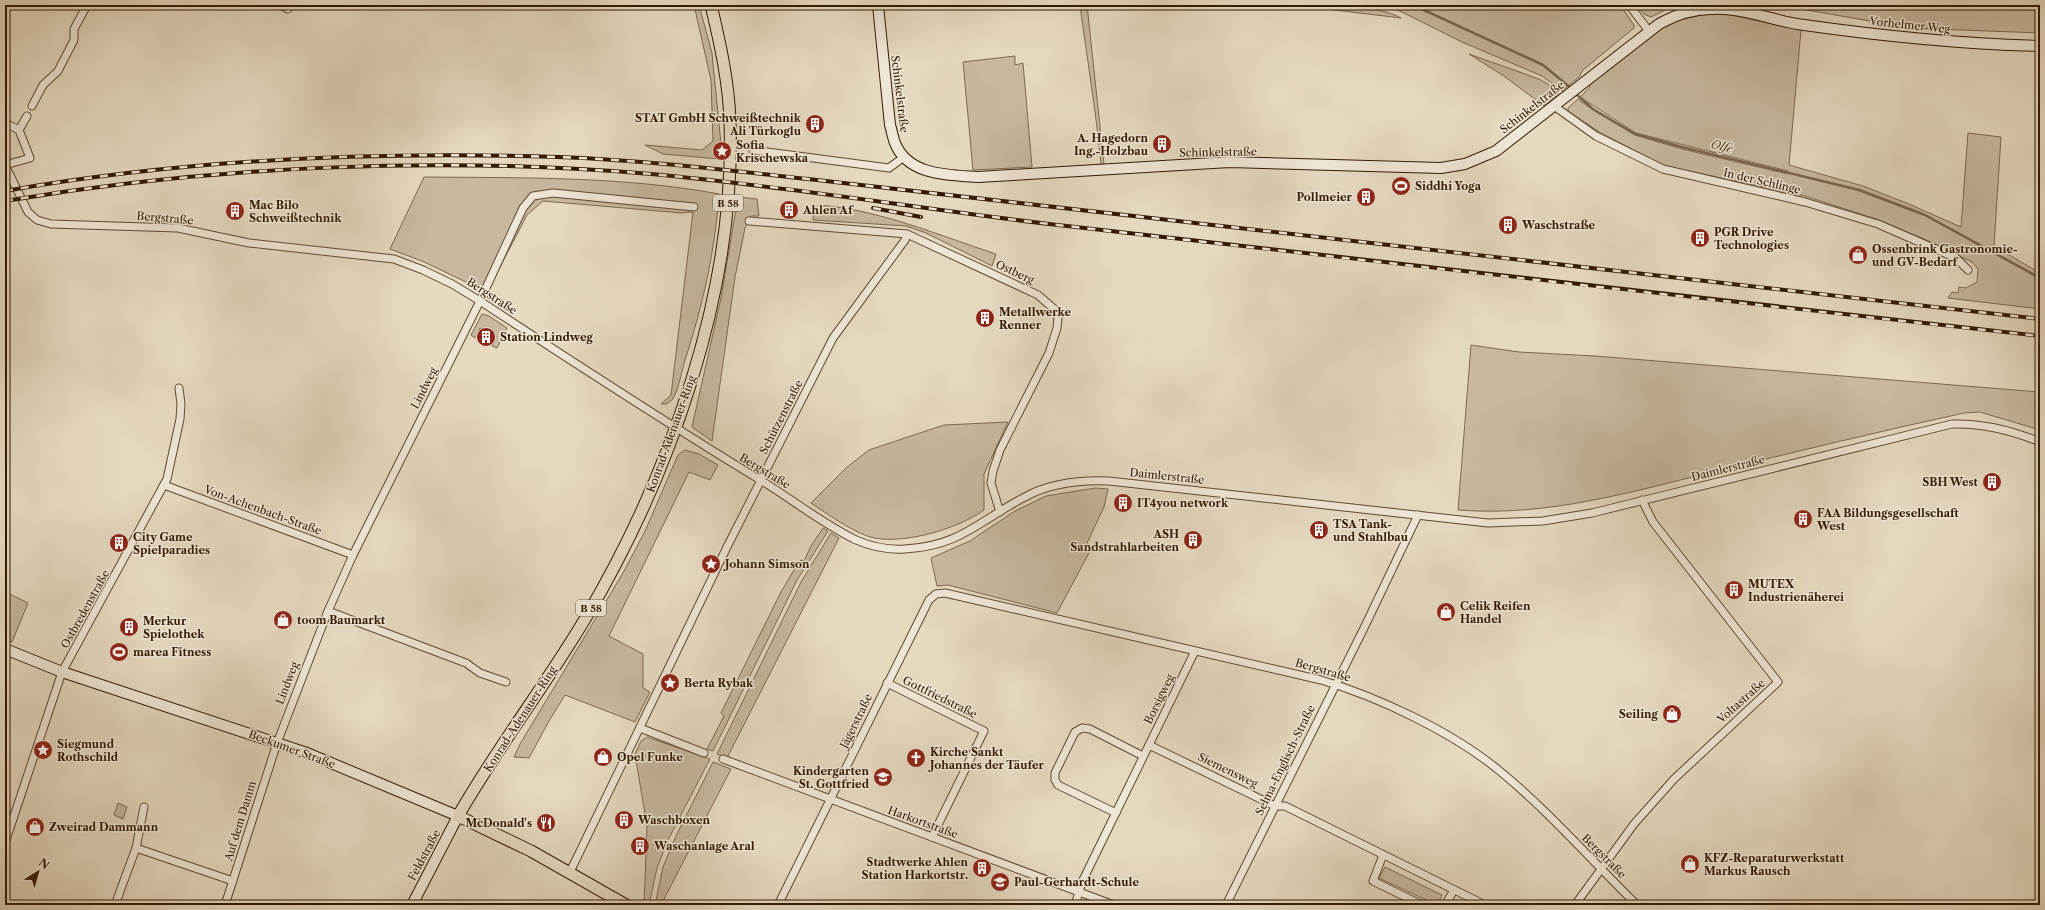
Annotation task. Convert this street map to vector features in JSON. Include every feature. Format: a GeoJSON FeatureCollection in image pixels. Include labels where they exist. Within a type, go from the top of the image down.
{"type":"FeatureCollection","features":[{"type":"Feature","properties":{"kind":"main road","name":"Konrad-Adenauer-Ring"},"geometry":{"type":"LineString","coordinates":[[458,816],[492,760],[566,648],[613,570],[643,508],[675,427],[692,377],[712,306],[719,274],[729,199],[731,149],[728,95],[711,5]]}},
{"type":"Feature","properties":{"kind":"main road","name":"Beckumer Straße"},"geometry":{"type":"LineString","coordinates":[[458,816],[570,872],[626,905]]}},
{"type":"Feature","properties":{"kind":"street"},"geometry":{"type":"LineString","coordinates":[[32,106],[43,85],[58,72],[74,40],[74,29],[87,5]]}},
{"type":"Feature","properties":{"kind":"street"},"geometry":{"type":"LineString","coordinates":[[281,5],[289,7]]}},
{"type":"Feature","properties":{"kind":"street","name":"Schinkelstraße"},"geometry":{"type":"LineString","coordinates":[[878,5],[890,125],[896,144],[904,157],[916,167],[930,171],[978,177],[1230,162],[1441,168],[1465,164],[1496,151],[1649,31]]}},
{"type":"Feature","properties":{"kind":"street"},"geometry":{"type":"LineString","coordinates":[[1629,5],[1649,31]]}},
{"type":"Feature","properties":{"kind":"street","name":"Vorhelmer Weg"},"geometry":{"type":"LineString","coordinates":[[1649,31],[1668,19],[1682,14],[1711,9],[1728,10],[1802,25],[1936,41],[2040,46]]}},
{"type":"Feature","properties":{"kind":"street","name":"In der Schlinge"},"geometry":{"type":"LineString","coordinates":[[1554,106],[1596,136],[1664,169],[1805,202],[1878,224],[1956,258],[1968,270]]}},
{"type":"Feature","properties":{"kind":"street"},"geometry":{"type":"LineString","coordinates":[[19,130],[27,116]]}},
{"type":"Feature","properties":{"kind":"street"},"geometry":{"type":"LineString","coordinates":[[5,123],[19,130],[30,158],[5,165]]}},
{"type":"Feature","properties":{"kind":"street"},"geometry":{"type":"LineString","coordinates":[[753,150],[890,168],[904,157]]}},
{"type":"Feature","properties":{"kind":"street","name":"Bergstraße"},"geometry":{"type":"LineString","coordinates":[[5,165],[28,212],[37,220],[51,224],[178,228],[249,243],[394,259],[423,270],[452,284],[480,301],[833,527],[866,544],[889,549],[928,547]]}},
{"type":"Feature","properties":{"kind":"street","name":"Lindweg"},"geometry":{"type":"LineString","coordinates":[[277,743],[328,611],[353,555],[480,301],[523,208],[533,196],[553,193],[694,207]]}},
{"type":"Feature","properties":{"kind":"street","name":"Ostberg"},"geometry":{"type":"LineString","coordinates":[[750,221],[907,234],[1038,295],[1054,309],[1058,317],[1058,328],[1049,353],[1000,450],[993,471],[991,483],[1000,512]]}},
{"type":"Feature","properties":{"kind":"street","name":"Schützenstraße"},"geometry":{"type":"LineString","coordinates":[[570,872],[727,547],[762,481],[833,338],[905,240],[907,234]]}},
{"type":"Feature","properties":{"kind":"street","name":"Ostbredenstraße"},"geometry":{"type":"LineString","coordinates":[[5,843],[62,672],[164,485],[180,425],[181,404],[179,388]]}},
{"type":"Feature","properties":{"kind":"street","name":"Daimlerstraße"},"geometry":{"type":"LineString","coordinates":[[928,547],[965,534],[1026,496],[1055,486],[1091,480],[1488,523],[1536,521],[1592,513],[1952,424],[1973,424],[1997,428],[2040,442]]}},
{"type":"Feature","properties":{"kind":"street","name":"Von-Achenbach-Straße"},"geometry":{"type":"LineString","coordinates":[[164,485],[353,555]]}},
{"type":"Feature","properties":{"kind":"street","name":"Voltastraße"},"geometry":{"type":"LineString","coordinates":[[1601,869],[1634,823],[1674,779],[1778,682],[1653,522],[1642,500]]}},
{"type":"Feature","properties":{"kind":"street","name":"Selma-Englisch-Straße"},"geometry":{"type":"LineString","coordinates":[[1226,905],[1365,626],[1418,515]]}},
{"type":"Feature","properties":{"kind":"street","name":"Bergstraße"},"geometry":{"type":"LineString","coordinates":[[936,594],[945,593],[1335,684],[1394,708],[1452,738],[1471,750],[1518,786],[1638,905]]}},
{"type":"Feature","properties":{"kind":"street","name":"Jägerstraße"},"geometry":{"type":"LineString","coordinates":[[778,905],[929,600],[936,594]]}},
{"type":"Feature","properties":{"kind":"street"},"geometry":{"type":"LineString","coordinates":[[328,611],[466,663],[480,673],[506,682]]}},
{"type":"Feature","properties":{"kind":"street","name":"Beckumer Straße"},"geometry":{"type":"LineString","coordinates":[[5,649],[62,672],[277,743],[337,765],[458,816]]}},
{"type":"Feature","properties":{"kind":"street","name":"Borsigweg"},"geometry":{"type":"LineString","coordinates":[[1075,905],[1082,882],[1195,651]]}},
{"type":"Feature","properties":{"kind":"street","name":"Gottfriedstraße"},"geometry":{"type":"LineString","coordinates":[[887,683],[984,731],[932,837]]}},
{"type":"Feature","properties":{"kind":"street"},"geometry":{"type":"LineString","coordinates":[[640,728],[704,753]]}},
{"type":"Feature","properties":{"kind":"street"},"geometry":{"type":"LineString","coordinates":[[1116,812],[1058,785],[1054,780],[1055,773],[1075,732],[1082,728],[1090,729],[1143,756]]}},
{"type":"Feature","properties":{"kind":"street","name":"Auf dem Damm"},"geometry":{"type":"LineString","coordinates":[[225,905],[277,743]]}},
{"type":"Feature","properties":{"kind":"street","name":"Siemensweg"},"geometry":{"type":"LineString","coordinates":[[1149,745],[1275,806],[1285,806],[1485,905]]}},
{"type":"Feature","properties":{"kind":"street","name":"Harkortstraße"},"geometry":{"type":"LineString","coordinates":[[723,759],[1114,905]]}},
{"type":"Feature","properties":{"kind":"street"},"geometry":{"type":"LineString","coordinates":[[115,905],[136,848],[144,807]]}},
{"type":"Feature","properties":{"kind":"street","name":"Feldstraße"},"geometry":{"type":"LineString","coordinates":[[412,905],[458,816]]}},
{"type":"Feature","properties":{"kind":"street"},"geometry":{"type":"LineString","coordinates":[[136,848],[233,881]]}},
{"type":"Feature","properties":{"kind":"street"},"geometry":{"type":"LineString","coordinates":[[1383,855],[1373,881],[1422,905]]}},
{"type":"Feature","properties":{"kind":"street"},"geometry":{"type":"LineString","coordinates":[[1575,905],[1601,869]]}},
{"type":"Feature","properties":{"kind":"street"},"geometry":{"type":"LineString","coordinates":[[1445,905],[1454,890]]}},
{"type":"Feature","properties":{"kind":"shaded area"},"geometry":{"type":"Polygon","coordinates":[[[694,5],[699,5],[712,53],[721,144],[719,159],[663,154],[645,145],[702,150],[713,141],[711,80],[694,5]]]}},
{"type":"Feature","properties":{"kind":"shaded area"},"geometry":{"type":"Polygon","coordinates":[[[1080,5],[1087,5],[1104,164],[1101,164],[1080,5]]]}},
{"type":"Feature","properties":{"kind":"shaded area"},"geometry":{"type":"Polygon","coordinates":[[[1293,5],[1348,6],[1378,10],[1401,18],[1293,5]]]}},
{"type":"Feature","properties":{"kind":"shaded area"},"geometry":{"type":"Polygon","coordinates":[[[1370,5],[1620,5],[1634,25],[1634,28],[1583,70],[1579,77],[1562,91],[1542,76],[1462,42],[1404,13],[1395,9],[1370,5]]]}},
{"type":"Feature","properties":{"kind":"shaded area"},"geometry":{"type":"Polygon","coordinates":[[[1636,5],[1675,5],[1651,17],[1644,14],[1636,5]]]}},
{"type":"Feature","properties":{"kind":"shaded area"},"geometry":{"type":"Polygon","coordinates":[[[1778,5],[2040,5],[2040,33],[1910,28],[1778,5]]]}},
{"type":"Feature","properties":{"kind":"shaded area"},"geometry":{"type":"Polygon","coordinates":[[[1710,13],[1727,14],[1801,30],[1789,165],[1863,186],[1961,227],[1968,133],[2001,137],[1994,246],[2040,273],[2040,309],[1948,298],[1952,292],[1958,293],[1959,287],[1966,288],[1977,282],[1978,269],[1972,262],[1879,220],[1805,196],[1665,166],[1599,132],[1568,111],[1568,108],[1578,99],[1593,110],[1635,135],[1682,149],[1788,174],[1788,171],[1636,133],[1580,97],[1590,87],[1588,84],[1652,34],[1671,22],[1710,13]]]}},
{"type":"Feature","properties":{"kind":"shaded area"},"geometry":{"type":"Polygon","coordinates":[[[1469,54],[1539,79],[1548,84],[1559,94],[1544,106],[1504,76],[1469,54]]]}},
{"type":"Feature","properties":{"kind":"shaded area"},"geometry":{"type":"Polygon","coordinates":[[[1015,56],[1015,65],[1023,63],[1032,167],[973,170],[963,62],[1015,56]]]}},
{"type":"Feature","properties":{"kind":"shaded area"},"geometry":{"type":"Polygon","coordinates":[[[424,177],[535,178],[609,181],[682,188],[719,194],[715,236],[703,298],[678,386],[672,400],[666,404],[661,404],[671,395],[693,212],[682,213],[543,201],[527,215],[487,292],[422,261],[390,249],[424,177]]]}},
{"type":"Feature","properties":{"kind":"shaded area"},"geometry":{"type":"Polygon","coordinates":[[[738,197],[757,199],[759,216],[751,216],[745,228],[735,277],[712,441],[692,427],[721,298],[738,197]]]}},
{"type":"Feature","properties":{"kind":"shaded area"},"geometry":{"type":"Polygon","coordinates":[[[819,205],[864,212],[909,224],[996,254],[992,266],[926,233],[906,226],[813,220],[814,208],[819,205]]]}},
{"type":"Feature","properties":{"kind":"shaded area"},"geometry":{"type":"Polygon","coordinates":[[[482,314],[489,316],[507,328],[497,348],[492,346],[496,336],[480,328],[475,338],[471,335],[482,314]]]}},
{"type":"Feature","properties":{"kind":"shaded area"},"geometry":{"type":"Polygon","coordinates":[[[1471,345],[1519,352],[1595,356],[2040,392],[2040,430],[1980,412],[1964,413],[1589,501],[1524,510],[1458,510],[1471,345]]]}},
{"type":"Feature","properties":{"kind":"shaded area"},"geometry":{"type":"Polygon","coordinates":[[[1008,422],[984,474],[984,510],[959,524],[911,538],[880,539],[867,536],[852,529],[811,503],[846,468],[869,450],[944,425],[1008,422]]]}},
{"type":"Feature","properties":{"kind":"shaded area"},"geometry":{"type":"Polygon","coordinates":[[[685,450],[699,454],[718,465],[710,480],[689,472],[609,636],[643,654],[643,688],[650,692],[635,722],[565,695],[529,758],[514,757],[520,744],[623,573],[645,531],[678,455],[685,450]]]}},
{"type":"Feature","properties":{"kind":"shaded area"},"geometry":{"type":"Polygon","coordinates":[[[1095,488],[1108,489],[1104,507],[1087,543],[1090,551],[1057,613],[948,585],[937,586],[931,558],[970,541],[1015,511],[1046,496],[1095,488]]]}},
{"type":"Feature","properties":{"kind":"shaded area"},"geometry":{"type":"Polygon","coordinates":[[[823,528],[828,531],[797,580],[713,751],[707,749],[724,716],[721,713],[781,592],[798,563],[801,560],[804,561],[811,546],[823,528]]]}},
{"type":"Feature","properties":{"kind":"shaded area"},"geometry":{"type":"Polygon","coordinates":[[[831,533],[839,538],[727,758],[717,754],[801,582],[831,533]]]}},
{"type":"Feature","properties":{"kind":"shaded area"},"geometry":{"type":"Polygon","coordinates":[[[5,592],[28,603],[12,642],[5,639],[5,592]]]}},
{"type":"Feature","properties":{"kind":"shaded area"},"geometry":{"type":"Polygon","coordinates":[[[647,737],[710,759],[669,838],[657,868],[649,905],[644,905],[647,826],[635,754],[641,741],[647,737]]]}},
{"type":"Feature","properties":{"kind":"shaded area"},"geometry":{"type":"Polygon","coordinates":[[[713,762],[731,769],[661,905],[655,905],[663,867],[676,836],[713,762]]]}},
{"type":"Feature","properties":{"kind":"shaded area"},"geometry":{"type":"Polygon","coordinates":[[[118,803],[127,807],[123,819],[114,815],[118,803]]]}},
{"type":"Feature","properties":{"kind":"shaded area"},"geometry":{"type":"Polygon","coordinates":[[[1385,867],[1442,895],[1437,905],[1379,878],[1385,867]]]}},
{"type":"Feature","properties":{"kind":"waterway","name":"Olfe"},"geometry":{"type":"LineString","coordinates":[[1413,5],[1543,65],[1572,89]]}},
{"type":"Feature","properties":{"kind":"waterway","name":"Olfe"},"geometry":{"type":"LineString","coordinates":[[1575,93],[1593,109],[1635,134],[1682,147],[1859,190],[1925,215],[2040,278]]}},
{"type":"Feature","properties":{"kind":"railway"},"geometry":{"type":"LineString","coordinates":[[5,191],[142,171],[281,160],[420,155],[489,155],[621,160],[808,179],[2040,319]]}},
{"type":"Feature","properties":{"kind":"railway"},"geometry":{"type":"LineString","coordinates":[[5,201],[164,179],[245,172],[327,168],[409,165],[491,166],[651,174],[800,191],[1049,224],[2040,336]]}},
{"type":"Feature","properties":{"kind":"railway"},"geometry":{"type":"LineString","coordinates":[[873,208],[921,217]]}},
{"type":"Feature","properties":{"kind":"place","name":"STAT GmbH Schweißtechnik Ali Türkoglu"},"geometry":{"type":"Point","coordinates":[815,124]}},
{"type":"Feature","properties":{"kind":"place","name":"A. Hagedorn Ing.-Holzbau"},"geometry":{"type":"Point","coordinates":[1162,144]}},
{"type":"Feature","properties":{"kind":"place","name":"Sofia Krischewska"},"geometry":{"type":"Point","coordinates":[722,151]}},
{"type":"Feature","properties":{"kind":"place","name":"Siddhi Yoga"},"geometry":{"type":"Point","coordinates":[1401,186]}},
{"type":"Feature","properties":{"kind":"place","name":"Pollmeier"},"geometry":{"type":"Point","coordinates":[1366,197]}},
{"type":"Feature","properties":{"kind":"place","name":"Ahlen Af"},"geometry":{"type":"Point","coordinates":[789,210]}},
{"type":"Feature","properties":{"kind":"place","name":"Mac Bilo Schweißtechnik"},"geometry":{"type":"Point","coordinates":[235,211]}},
{"type":"Feature","properties":{"kind":"place","name":"Waschstraße"},"geometry":{"type":"Point","coordinates":[1508,225]}},
{"type":"Feature","properties":{"kind":"place","name":"PGR Drive Technologies"},"geometry":{"type":"Point","coordinates":[1700,238]}},
{"type":"Feature","properties":{"kind":"place","name":"Ossenbrink Gastronomie- und GV-Bedarf"},"geometry":{"type":"Point","coordinates":[1858,255]}},
{"type":"Feature","properties":{"kind":"place","name":"Metallwerke Renner"},"geometry":{"type":"Point","coordinates":[985,318]}},
{"type":"Feature","properties":{"kind":"place","name":"Station Lindweg"},"geometry":{"type":"Point","coordinates":[486,337]}},
{"type":"Feature","properties":{"kind":"place","name":"SBH West"},"geometry":{"type":"Point","coordinates":[1992,482]}},
{"type":"Feature","properties":{"kind":"place","name":"IT4you network"},"geometry":{"type":"Point","coordinates":[1123,503]}},
{"type":"Feature","properties":{"kind":"place","name":"FAA Bildungsgesellschaft West"},"geometry":{"type":"Point","coordinates":[1803,519]}},
{"type":"Feature","properties":{"kind":"place","name":"TSA Tank- und Stahlbau"},"geometry":{"type":"Point","coordinates":[1319,530]}},
{"type":"Feature","properties":{"kind":"place","name":"ASH Sandstrahlarbeiten"},"geometry":{"type":"Point","coordinates":[1193,540]}},
{"type":"Feature","properties":{"kind":"place","name":"City Game Spielparadies"},"geometry":{"type":"Point","coordinates":[119,543]}},
{"type":"Feature","properties":{"kind":"place","name":"Johann Simson"},"geometry":{"type":"Point","coordinates":[711,564]}},
{"type":"Feature","properties":{"kind":"place","name":"MUTEX Industrienäherei"},"geometry":{"type":"Point","coordinates":[1734,590]}},
{"type":"Feature","properties":{"kind":"place","name":"Celik Reifen Handel"},"geometry":{"type":"Point","coordinates":[1446,612]}},
{"type":"Feature","properties":{"kind":"place","name":"toom Baumarkt"},"geometry":{"type":"Point","coordinates":[283,620]}},
{"type":"Feature","properties":{"kind":"place","name":"Merkur Spielothek"},"geometry":{"type":"Point","coordinates":[129,627]}},
{"type":"Feature","properties":{"kind":"place","name":"marea Fitness"},"geometry":{"type":"Point","coordinates":[119,652]}},
{"type":"Feature","properties":{"kind":"place","name":"Berta Rybak"},"geometry":{"type":"Point","coordinates":[670,683]}},
{"type":"Feature","properties":{"kind":"place","name":"Seiling"},"geometry":{"type":"Point","coordinates":[1672,714]}},
{"type":"Feature","properties":{"kind":"place","name":"Siegmund Rothschild"},"geometry":{"type":"Point","coordinates":[43,750]}},
{"type":"Feature","properties":{"kind":"place","name":"Opel Funke"},"geometry":{"type":"Point","coordinates":[603,757]}},
{"type":"Feature","properties":{"kind":"place","name":"Kirche Sankt Johannes der Täufer"},"geometry":{"type":"Point","coordinates":[916,758]}},
{"type":"Feature","properties":{"kind":"place","name":"Kindergarten St. Gottfried"},"geometry":{"type":"Point","coordinates":[883,777]}},
{"type":"Feature","properties":{"kind":"place","name":"Waschboxen"},"geometry":{"type":"Point","coordinates":[624,820]}},
{"type":"Feature","properties":{"kind":"place","name":"McDonald's"},"geometry":{"type":"Point","coordinates":[546,823]}},
{"type":"Feature","properties":{"kind":"place","name":"Zweirad Dammann"},"geometry":{"type":"Point","coordinates":[35,827]}},
{"type":"Feature","properties":{"kind":"place","name":"Waschanlage Aral"},"geometry":{"type":"Point","coordinates":[640,846]}},
{"type":"Feature","properties":{"kind":"place","name":"KFZ-Reparaturwerkstatt Markus Rausch"},"geometry":{"type":"Point","coordinates":[1690,864]}},
{"type":"Feature","properties":{"kind":"place","name":"Stadtwerke Ahlen Station Harkortstr."},"geometry":{"type":"Point","coordinates":[982,868]}},
{"type":"Feature","properties":{"kind":"place","name":"Paul-Gerhardt-Schule"},"geometry":{"type":"Point","coordinates":[1000,882]}}]}
